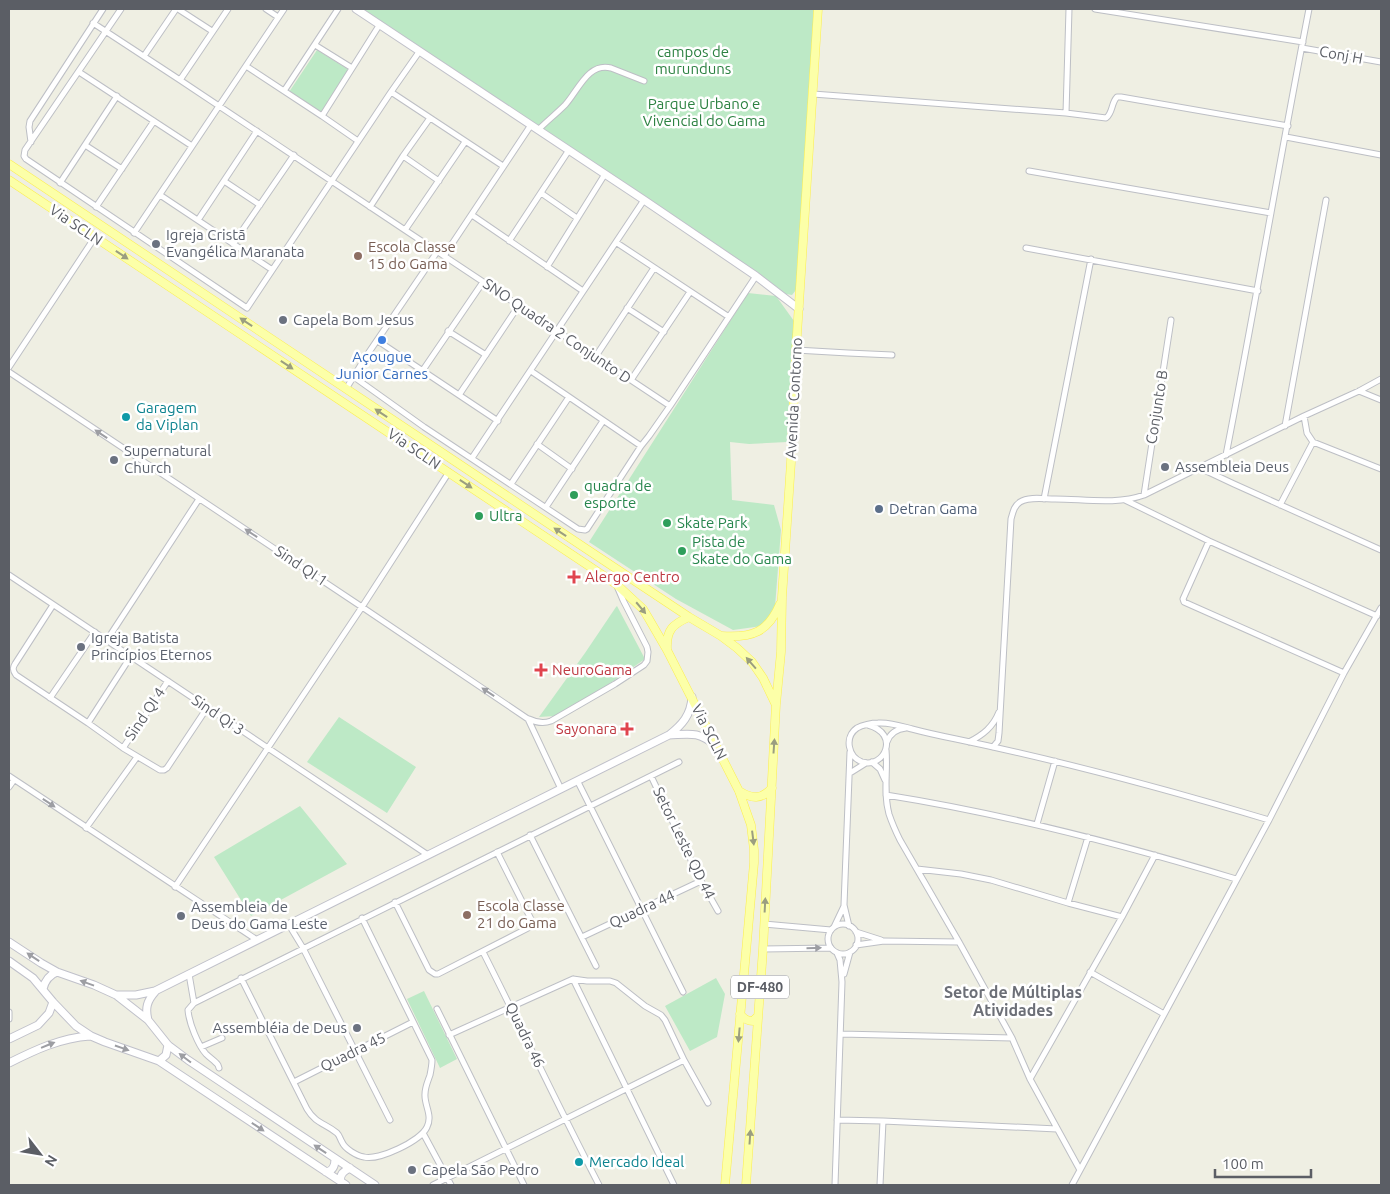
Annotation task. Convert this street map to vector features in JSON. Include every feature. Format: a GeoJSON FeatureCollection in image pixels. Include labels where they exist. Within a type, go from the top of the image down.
{"type":"FeatureCollection","features":[{"type":"Feature","properties":{"kind":"main road"},"geometry":{"type":"LineString","coordinates":[[356,9],[644,200],[756,276],[799,308]]}},
{"type":"Feature","properties":{"kind":"main road","name":"Avenida Contorno"},"geometry":{"type":"LineString","coordinates":[[772,788],[776,704],[781,652],[782,600],[796,350],[818,9]]}},
{"type":"Feature","properties":{"kind":"main road","name":"Via SCLN"},"geometry":{"type":"LineString","coordinates":[[9,164],[346,390],[689,617],[722,636],[752,662],[766,683],[776,704]]}},
{"type":"Feature","properties":{"kind":"main road","name":"Via SCLN"},"geometry":{"type":"LineString","coordinates":[[9,180],[616,584],[643,609],[692,697],[739,791]]}},
{"type":"Feature","properties":{"kind":"main road"},"geometry":{"type":"LineString","coordinates":[[260,347],[265,343],[267,336]]}},
{"type":"Feature","properties":{"kind":"main road"},"geometry":{"type":"LineString","coordinates":[[272,355],[273,350],[279,344]]}},
{"type":"Feature","properties":{"kind":"main road"},"geometry":{"type":"LineString","coordinates":[[579,559],[585,556],[585,548]]}},
{"type":"Feature","properties":{"kind":"main road"},"geometry":{"type":"LineString","coordinates":[[593,568],[595,563],[601,558]]}},
{"type":"Feature","properties":{"kind":"main road"},"geometry":{"type":"LineString","coordinates":[[722,636],[752,635],[761,631],[768,625],[782,600]]}},
{"type":"Feature","properties":{"kind":"main road"},"geometry":{"type":"LineString","coordinates":[[667,650],[669,632],[677,623],[689,617]]}},
{"type":"Feature","properties":{"kind":"main road"},"geometry":{"type":"LineString","coordinates":[[116,995],[136,995],[155,991],[578,782],[669,735],[685,720],[691,706],[692,697]]}},
{"type":"Feature","properties":{"kind":"main road"},"geometry":{"type":"LineString","coordinates":[[669,735],[695,734],[707,738],[716,745]]}},
{"type":"Feature","properties":{"kind":"main road"},"geometry":{"type":"LineString","coordinates":[[739,791],[755,798],[761,797],[772,788]]}},
{"type":"Feature","properties":{"kind":"main road","name":"DF-480"},"geometry":{"type":"LineString","coordinates":[[746,1185],[772,788]]}},
{"type":"Feature","properties":{"kind":"main road","name":"DF-480"},"geometry":{"type":"LineString","coordinates":[[725,1185],[754,850],[749,816],[739,791]]}},
{"type":"Feature","properties":{"kind":"main road"},"geometry":{"type":"LineString","coordinates":[[9,942],[57,972],[116,995],[148,1020],[168,1045],[242,1106],[343,1184]]}},
{"type":"Feature","properties":{"kind":"main road"},"geometry":{"type":"LineString","coordinates":[[9,961],[33,978],[71,1021],[91,1036],[158,1061],[335,1159],[375,1185]]}},
{"type":"Feature","properties":{"kind":"main road"},"geometry":{"type":"LineString","coordinates":[[43,989],[46,980],[57,972]]}},
{"type":"Feature","properties":{"kind":"main road"},"geometry":{"type":"LineString","coordinates":[[148,1020],[147,1003],[155,991]]}},
{"type":"Feature","properties":{"kind":"main road"},"geometry":{"type":"LineString","coordinates":[[9,1039],[38,1025],[50,1013],[53,1002]]}},
{"type":"Feature","properties":{"kind":"main road"},"geometry":{"type":"LineString","coordinates":[[740,1014],[750,1021],[753,1021],[758,1016]]}},
{"type":"Feature","properties":{"kind":"main road"},"geometry":{"type":"LineString","coordinates":[[9,1063],[58,1041],[91,1036]]}},
{"type":"Feature","properties":{"kind":"main road"},"geometry":{"type":"LineString","coordinates":[[158,1061],[166,1055],[168,1045]]}},
{"type":"Feature","properties":{"kind":"main road"},"geometry":{"type":"LineString","coordinates":[[326,1172],[333,1168],[335,1159]]}},
{"type":"Feature","properties":{"kind":"main road"},"geometry":{"type":"LineString","coordinates":[[343,1184],[340,1177],[342,1172],[350,1168]]}},
{"type":"Feature","properties":{"kind":"street"},"geometry":{"type":"LineString","coordinates":[[31,142],[29,133],[30,121],[102,9]]}},
{"type":"Feature","properties":{"kind":"street"},"geometry":{"type":"LineString","coordinates":[[121,9],[31,142],[24,156],[96,208],[246,308],[390,92],[419,52]]}},
{"type":"Feature","properties":{"kind":"street"},"geometry":{"type":"LineString","coordinates":[[144,56],[177,9],[212,31]]}},
{"type":"Feature","properties":{"kind":"street"},"geometry":{"type":"LineString","coordinates":[[180,80],[228,9]]}},
{"type":"Feature","properties":{"kind":"street"},"geometry":{"type":"LineString","coordinates":[[266,9],[278,17]]}},
{"type":"Feature","properties":{"kind":"street"},"geometry":{"type":"LineString","coordinates":[[134,233],[284,9]]}},
{"type":"Feature","properties":{"kind":"street"},"geometry":{"type":"LineString","coordinates":[[284,91],[338,9]]}},
{"type":"Feature","properties":{"kind":"street"},"geometry":{"type":"LineString","coordinates":[[1066,113],[1069,9]]}},
{"type":"Feature","properties":{"kind":"street","name":"Conj H"},"geometry":{"type":"LineString","coordinates":[[1095,9],[1302,45],[1381,62]]}},
{"type":"Feature","properties":{"kind":"street"},"geometry":{"type":"LineString","coordinates":[[1226,455],[1309,9]]}},
{"type":"Feature","properties":{"kind":"street","name":"SNO Quadra 2 Conjunto D"},"geometry":{"type":"LineString","coordinates":[[93,23],[670,406]]}},
{"type":"Feature","properties":{"kind":"street"},"geometry":{"type":"LineString","coordinates":[[322,116],[380,24]]}},
{"type":"Feature","properties":{"kind":"street"},"geometry":{"type":"LineString","coordinates":[[315,45],[352,68]]}},
{"type":"Feature","properties":{"kind":"street"},"geometry":{"type":"LineString","coordinates":[[246,66],[358,141]]}},
{"type":"Feature","properties":{"kind":"street"},"geometry":{"type":"LineString","coordinates":[[538,130],[565,106],[588,75],[599,68],[612,68],[644,80]]}},
{"type":"Feature","properties":{"kind":"street"},"geometry":{"type":"LineString","coordinates":[[79,72],[192,146]]}},
{"type":"Feature","properties":{"kind":"street"},"geometry":{"type":"LineString","coordinates":[[390,92],[503,166]]}},
{"type":"Feature","properties":{"kind":"street"},"geometry":{"type":"LineString","coordinates":[[813,94],[1066,113],[1106,118],[1109,116],[1114,100],[1120,97],[1288,126]]}},
{"type":"Feature","properties":{"kind":"street"},"geometry":{"type":"LineString","coordinates":[[60,183],[117,96]]}},
{"type":"Feature","properties":{"kind":"street"},"geometry":{"type":"LineString","coordinates":[[370,207],[430,118]]}},
{"type":"Feature","properties":{"kind":"street"},"geometry":{"type":"LineString","coordinates":[[96,208],[154,121]]}},
{"type":"Feature","properties":{"kind":"street"},"geometry":{"type":"LineString","coordinates":[[444,256],[531,125]]}},
{"type":"Feature","properties":{"kind":"street"},"geometry":{"type":"LineString","coordinates":[[198,220],[257,131]]}},
{"type":"Feature","properties":{"kind":"street"},"geometry":{"type":"LineString","coordinates":[[1286,136],[1381,154]]}},
{"type":"Feature","properties":{"kind":"street"},"geometry":{"type":"LineString","coordinates":[[405,230],[465,142]]}},
{"type":"Feature","properties":{"kind":"street"},"geometry":{"type":"LineString","coordinates":[[85,145],[122,169]]}},
{"type":"Feature","properties":{"kind":"street"},"geometry":{"type":"LineString","coordinates":[[509,241],[569,150]]}},
{"type":"Feature","properties":{"kind":"street"},"geometry":{"type":"LineString","coordinates":[[233,244],[294,156]]}},
{"type":"Feature","properties":{"kind":"street"},"geometry":{"type":"LineString","coordinates":[[403,156],[439,181]]}},
{"type":"Feature","properties":{"kind":"street"},"geometry":{"type":"LineString","coordinates":[[1029,171],[1271,213]]}},
{"type":"Feature","properties":{"kind":"street"},"geometry":{"type":"LineString","coordinates":[[547,267],[605,174]]}},
{"type":"Feature","properties":{"kind":"street"},"geometry":{"type":"LineString","coordinates":[[224,181],[260,205]]}},
{"type":"Feature","properties":{"kind":"street"},"geometry":{"type":"LineString","coordinates":[[541,193],[578,218]]}},
{"type":"Feature","properties":{"kind":"street"},"geometry":{"type":"LineString","coordinates":[[160,195],[271,269]]}},
{"type":"Feature","properties":{"kind":"street"},"geometry":{"type":"LineString","coordinates":[[472,458],[644,200]]}},
{"type":"Feature","properties":{"kind":"street"},"geometry":{"type":"LineString","coordinates":[[1284,426],[1326,200]]}},
{"type":"Feature","properties":{"kind":"street"},"geometry":{"type":"LineString","coordinates":[[472,215],[583,291]]}},
{"type":"Feature","properties":{"kind":"street"},"geometry":{"type":"LineString","coordinates":[[9,368],[95,237]]}},
{"type":"Feature","properties":{"kind":"street"},"geometry":{"type":"LineString","coordinates":[[616,243],[729,317]]}},
{"type":"Feature","properties":{"kind":"street"},"geometry":{"type":"LineString","coordinates":[[1026,248],[1258,290]]}},
{"type":"Feature","properties":{"kind":"street"},"geometry":{"type":"LineString","coordinates":[[346,390],[437,252]]}},
{"type":"Feature","properties":{"kind":"street"},"geometry":{"type":"LineString","coordinates":[[1044,498],[1090,260]]}},
{"type":"Feature","properties":{"kind":"street"},"geometry":{"type":"LineString","coordinates":[[596,356],[654,268]]}},
{"type":"Feature","properties":{"kind":"street"},"geometry":{"type":"LineString","coordinates":[[354,377],[424,427],[578,529],[586,530],[756,276]]}},
{"type":"Feature","properties":{"kind":"street"},"geometry":{"type":"LineString","coordinates":[[422,370],[483,282]]}},
{"type":"Feature","properties":{"kind":"street"},"geometry":{"type":"LineString","coordinates":[[631,380],[690,292]]}},
{"type":"Feature","properties":{"kind":"street"},"geometry":{"type":"LineString","coordinates":[[459,395],[519,305]]}},
{"type":"Feature","properties":{"kind":"street"},"geometry":{"type":"LineString","coordinates":[[627,308],[664,332]]}},
{"type":"Feature","properties":{"kind":"street","name":"Conjunto B"},"geometry":{"type":"LineString","coordinates":[[1144,495],[1171,320]]}},
{"type":"Feature","properties":{"kind":"street"},"geometry":{"type":"LineString","coordinates":[[448,331],[486,355]]}},
{"type":"Feature","properties":{"kind":"street"},"geometry":{"type":"LineString","coordinates":[[378,341],[498,421]]}},
{"type":"Feature","properties":{"kind":"street"},"geometry":{"type":"LineString","coordinates":[[796,350],[892,355]]}},
{"type":"Feature","properties":{"kind":"street"},"geometry":{"type":"LineString","coordinates":[[531,371],[641,446]]}},
{"type":"Feature","properties":{"kind":"street","name":"Sind QI 1"},"geometry":{"type":"LineString","coordinates":[[9,372],[528,719]]}},
{"type":"Feature","properties":{"kind":"street"},"geometry":{"type":"LineString","coordinates":[[993,747],[999,737],[1013,512],[1015,506],[1023,500],[1044,498],[1124,500],[1144,495],[1381,379]]}},
{"type":"Feature","properties":{"kind":"street"},"geometry":{"type":"LineString","coordinates":[[1359,391],[1381,400]]}},
{"type":"Feature","properties":{"kind":"street"},"geometry":{"type":"LineString","coordinates":[[510,484],[569,397]]}},
{"type":"Feature","properties":{"kind":"street"},"geometry":{"type":"LineString","coordinates":[[1304,416],[1307,433],[1313,442],[1381,469]]}},
{"type":"Feature","properties":{"kind":"street"},"geometry":{"type":"LineString","coordinates":[[546,507],[603,421]]}},
{"type":"Feature","properties":{"kind":"street"},"geometry":{"type":"LineString","coordinates":[[1280,505],[1313,442]]}},
{"type":"Feature","properties":{"kind":"street"},"geometry":{"type":"LineString","coordinates":[[537,444],[572,469]]}},
{"type":"Feature","properties":{"kind":"street"},"geometry":{"type":"LineString","coordinates":[[1200,468],[1381,550]]}},
{"type":"Feature","properties":{"kind":"street"},"geometry":{"type":"LineString","coordinates":[[175,887],[362,607],[449,472]]}},
{"type":"Feature","properties":{"kind":"street"},"geometry":{"type":"LineString","coordinates":[[107,640],[199,498]]}},
{"type":"Feature","properties":{"kind":"street"},"geometry":{"type":"LineString","coordinates":[[1124,500],[1209,541],[1377,616]]}},
{"type":"Feature","properties":{"kind":"street"},"geometry":{"type":"LineString","coordinates":[[1209,541],[1183,599],[1184,602],[1344,673]]}},
{"type":"Feature","properties":{"kind":"street","name":"Sind Qi 3"},"geometry":{"type":"LineString","coordinates":[[9,575],[428,855]]}},
{"type":"Feature","properties":{"kind":"street"},"geometry":{"type":"LineString","coordinates":[[528,719],[544,723],[551,721],[616,684],[644,665],[648,656],[647,647],[616,584]]}},
{"type":"Feature","properties":{"kind":"street","name":"Sind QI 4"},"geometry":{"type":"LineString","coordinates":[[53,605],[15,664],[13,669],[16,676],[123,748],[160,770],[164,770],[207,708]]}},
{"type":"Feature","properties":{"kind":"street"},"geometry":{"type":"LineString","coordinates":[[1072,1185],[1269,820],[1344,673],[1381,608]]}},
{"type":"Feature","properties":{"kind":"street"},"geometry":{"type":"LineString","coordinates":[[50,698],[95,632]]}},
{"type":"Feature","properties":{"kind":"street"},"geometry":{"type":"LineString","coordinates":[[88,723],[131,656]]}},
{"type":"Feature","properties":{"kind":"street","name":"Sind QI 4"},"geometry":{"type":"LineString","coordinates":[[123,748],[168,681]]}},
{"type":"Feature","properties":{"kind":"street"},"geometry":{"type":"LineString","coordinates":[[969,742],[989,728],[997,718],[1001,707]]}},
{"type":"Feature","properties":{"kind":"street"},"geometry":{"type":"LineString","coordinates":[[528,719],[561,789]]}},
{"type":"Feature","properties":{"kind":"street"},"geometry":{"type":"LineString","coordinates":[[849,926],[844,905],[850,772],[849,744],[850,737],[857,728],[868,725],[885,723],[1055,761],[1211,802],[1269,820]]}},
{"type":"Feature","properties":{"kind":"street"},"geometry":{"type":"LineString","coordinates":[[868,725],[877,727],[884,734],[886,742],[886,795],[893,826],[1012,1038],[1030,1079],[1080,1170]]}},
{"type":"Feature","properties":{"kind":"street"},"geometry":{"type":"LineString","coordinates":[[886,742],[893,732],[909,728]]}},
{"type":"Feature","properties":{"kind":"street"},"geometry":{"type":"LineString","coordinates":[[850,772],[866,763],[878,760],[886,750]]}},
{"type":"Feature","properties":{"kind":"street"},"geometry":{"type":"LineString","coordinates":[[850,752],[859,761],[866,763]]}},
{"type":"Feature","properties":{"kind":"street"},"geometry":{"type":"LineString","coordinates":[[86,828],[137,757]]}},
{"type":"Feature","properties":{"kind":"street"},"geometry":{"type":"LineString","coordinates":[[1037,824],[1055,761]]}},
{"type":"Feature","properties":{"kind":"street"},"geometry":{"type":"LineString","coordinates":[[219,1068],[201,1047],[188,1016],[188,1010],[194,1002],[678,762]]}},
{"type":"Feature","properties":{"kind":"street"},"geometry":{"type":"LineString","coordinates":[[872,762],[880,769],[886,782]]}},
{"type":"Feature","properties":{"kind":"street","name":"Setor Leste QD 44"},"geometry":{"type":"LineString","coordinates":[[651,776],[701,881],[718,911]]}},
{"type":"Feature","properties":{"kind":"street"},"geometry":{"type":"LineString","coordinates":[[9,787],[11,778],[257,940]]}},
{"type":"Feature","properties":{"kind":"street"},"geometry":{"type":"LineString","coordinates":[[578,782],[683,992]]}},
{"type":"Feature","properties":{"kind":"street"},"geometry":{"type":"LineString","coordinates":[[886,795],[1037,824],[1155,855],[1236,879]]}},
{"type":"Feature","properties":{"kind":"street"},"geometry":{"type":"LineString","coordinates":[[530,835],[596,966]]}},
{"type":"Feature","properties":{"kind":"street"},"geometry":{"type":"LineString","coordinates":[[1068,903],[1088,837]]}},
{"type":"Feature","properties":{"kind":"street"},"geometry":{"type":"LineString","coordinates":[[395,902],[431,973],[438,974],[534,925],[498,852]]}},
{"type":"Feature","properties":{"kind":"street"},"geometry":{"type":"LineString","coordinates":[[1030,1079],[1155,855]]}},
{"type":"Feature","properties":{"kind":"street"},"geometry":{"type":"LineString","coordinates":[[917,869],[975,876],[1122,917]]}},
{"type":"Feature","properties":{"kind":"street","name":"Quadra 44"},"geometry":{"type":"LineString","coordinates":[[582,937],[701,881]]}},
{"type":"Feature","properties":{"kind":"street"},"geometry":{"type":"LineString","coordinates":[[830,948],[828,936],[844,905]]}},
{"type":"Feature","properties":{"kind":"street"},"geometry":{"type":"LineString","coordinates":[[241,978],[311,1115],[316,1121],[337,1133],[344,1146],[365,1158],[409,1144],[420,1137],[428,1124],[429,1115],[424,1096],[432,1068],[432,1060],[362,918]]}},
{"type":"Feature","properties":{"kind":"street"},"geometry":{"type":"LineString","coordinates":[[764,924],[833,929],[842,924],[849,926],[856,932],[884,941]]}},
{"type":"Feature","properties":{"kind":"street"},"geometry":{"type":"LineString","coordinates":[[289,925],[303,948],[390,1120]]}},
{"type":"Feature","properties":{"kind":"street"},"geometry":{"type":"LineString","coordinates":[[842,982],[850,952],[858,940],[856,932]]}},
{"type":"Feature","properties":{"kind":"street"},"geometry":{"type":"LineString","coordinates":[[856,945],[884,941],[959,942]]}},
{"type":"Feature","properties":{"kind":"street"},"geometry":{"type":"LineString","coordinates":[[763,948],[830,948],[837,953],[844,954],[850,952]]}},
{"type":"Feature","properties":{"kind":"street","name":"Quadra 46"},"geometry":{"type":"LineString","coordinates":[[483,952],[599,1185]]}},
{"type":"Feature","properties":{"kind":"street"},"geometry":{"type":"LineString","coordinates":[[835,1185],[842,982],[840,960],[837,953]]}},
{"type":"Feature","properties":{"kind":"street"},"geometry":{"type":"LineString","coordinates":[[1090,972],[1164,1014]]}},
{"type":"Feature","properties":{"kind":"street"},"geometry":{"type":"LineString","coordinates":[[189,974],[194,1002]]}},
{"type":"Feature","properties":{"kind":"street"},"geometry":{"type":"LineString","coordinates":[[573,979],[674,1185]]}},
{"type":"Feature","properties":{"kind":"street"},"geometry":{"type":"LineString","coordinates":[[449,1035],[573,979],[587,981],[606,980],[613,982],[645,1006],[661,1015],[708,1103]]}},
{"type":"Feature","properties":{"kind":"street"},"geometry":{"type":"LineString","coordinates":[[437,1009],[524,1185]]}},
{"type":"Feature","properties":{"kind":"street"},"geometry":{"type":"LineString","coordinates":[[9,1012],[9,1019]]}},
{"type":"Feature","properties":{"kind":"street","name":"Quadra 45"},"geometry":{"type":"LineString","coordinates":[[294,1082],[413,1022]]}},
{"type":"Feature","properties":{"kind":"street"},"geometry":{"type":"LineString","coordinates":[[841,1034],[1012,1038]]}},
{"type":"Feature","properties":{"kind":"street"},"geometry":{"type":"LineString","coordinates":[[201,1047],[222,1038]]}},
{"type":"Feature","properties":{"kind":"street"},"geometry":{"type":"LineString","coordinates":[[433,1185],[684,1060]]}},
{"type":"Feature","properties":{"kind":"street"},"geometry":{"type":"LineString","coordinates":[[838,1120],[1057,1129]]}},
{"type":"Feature","properties":{"kind":"street"},"geometry":{"type":"LineString","coordinates":[[880,1185],[883,1121]]}},
{"type":"Feature","properties":{"kind":"street"},"geometry":{"type":"LineString","coordinates":[[423,1133],[451,1185]]}},
{"type":"Feature","properties":{"kind":"green space","name":"Parque Urbano e Vivencial do Gama"},"geometry":{"type":"Polygon","coordinates":[[[362,9],[814,9],[796,290],[792,295],[786,294],[754,270],[362,9]]]}},
{"type":"Feature","properties":{"kind":"green space"},"geometry":{"type":"Polygon","coordinates":[[[317,50],[349,70],[322,113],[289,92],[317,50]]]}},
{"type":"Feature","properties":{"kind":"green space"},"geometry":{"type":"Polygon","coordinates":[[[748,293],[776,296],[794,321],[787,442],[749,444],[730,442],[732,500],[774,505],[781,530],[775,607],[762,626],[733,630],[676,599],[589,542],[748,293]]]}},
{"type":"Feature","properties":{"kind":"green space"},"geometry":{"type":"Polygon","coordinates":[[[617,606],[645,659],[606,686],[555,716],[539,717],[585,653],[617,606]]]}},
{"type":"Feature","properties":{"kind":"green space"},"geometry":{"type":"Polygon","coordinates":[[[339,717],[416,767],[387,813],[307,762],[339,717]]]}},
{"type":"Feature","properties":{"kind":"green space"},"geometry":{"type":"Polygon","coordinates":[[[300,806],[347,864],[251,916],[214,857],[300,806]]]}},
{"type":"Feature","properties":{"kind":"green space"},"geometry":{"type":"Polygon","coordinates":[[[716,978],[725,994],[717,1037],[690,1051],[665,1006],[716,978]]]}},
{"type":"Feature","properties":{"kind":"green space"},"geometry":{"type":"Polygon","coordinates":[[[424,991],[457,1059],[440,1068],[407,999],[424,991]]]}},
{"type":"Feature","properties":{"kind":"place","name":"Igreja Cristã Evangélica Maranata"},"geometry":{"type":"Point","coordinates":[156,244]}},
{"type":"Feature","properties":{"kind":"place","name":"Escola Classe 15 do Gama"},"geometry":{"type":"Point","coordinates":[358,256]}},
{"type":"Feature","properties":{"kind":"place","name":"Capela Bom Jesus"},"geometry":{"type":"Point","coordinates":[283,320]}},
{"type":"Feature","properties":{"kind":"place","name":"Açougue Junior Carnes"},"geometry":{"type":"Point","coordinates":[382,340]}},
{"type":"Feature","properties":{"kind":"place","name":"Garagem da Viplan"},"geometry":{"type":"Point","coordinates":[126,417]}},
{"type":"Feature","properties":{"kind":"place","name":"Supernatural Church"},"geometry":{"type":"Point","coordinates":[114,460]}},
{"type":"Feature","properties":{"kind":"place","name":"Assembleia Deus"},"geometry":{"type":"Point","coordinates":[1165,467]}},
{"type":"Feature","properties":{"kind":"place","name":"quadra de esporte"},"geometry":{"type":"Point","coordinates":[574,495]}},
{"type":"Feature","properties":{"kind":"place","name":"Detran Gama"},"geometry":{"type":"Point","coordinates":[879,509]}},
{"type":"Feature","properties":{"kind":"place","name":"Ultra"},"geometry":{"type":"Point","coordinates":[479,516]}},
{"type":"Feature","properties":{"kind":"place","name":"Skate Park"},"geometry":{"type":"Point","coordinates":[667,523]}},
{"type":"Feature","properties":{"kind":"place","name":"Pista de Skate do Gama"},"geometry":{"type":"Point","coordinates":[682,551]}},
{"type":"Feature","properties":{"kind":"place","name":"Alergo Centro"},"geometry":{"type":"Point","coordinates":[574,577]}},
{"type":"Feature","properties":{"kind":"place","name":"Igreja Batista Princípios Eternos"},"geometry":{"type":"Point","coordinates":[81,647]}},
{"type":"Feature","properties":{"kind":"place","name":"NeuroGama"},"geometry":{"type":"Point","coordinates":[541,670]}},
{"type":"Feature","properties":{"kind":"place","name":"Sayonara"},"geometry":{"type":"Point","coordinates":[627,729]}},
{"type":"Feature","properties":{"kind":"place","name":"Escola Classe 21 do Gama"},"geometry":{"type":"Point","coordinates":[467,915]}},
{"type":"Feature","properties":{"kind":"place","name":"Assembleia de Deus do Gama Leste"},"geometry":{"type":"Point","coordinates":[181,916]}},
{"type":"Feature","properties":{"kind":"place","name":"Assembléia de Deus"},"geometry":{"type":"Point","coordinates":[357,1028]}},
{"type":"Feature","properties":{"kind":"place","name":"Mercado Ideal"},"geometry":{"type":"Point","coordinates":[579,1162]}},
{"type":"Feature","properties":{"kind":"place","name":"Capela São Pedro"},"geometry":{"type":"Point","coordinates":[412,1170]}},
{"type":"Feature","properties":{"kind":"district","name":"Setor de Múltiplas Atividades"},"geometry":{"type":"Point","coordinates":[1013,1001]}},
{"type":"Feature","properties":{"kind":"park label","name":"campos de murunduns"},"geometry":{"type":"Point","coordinates":[693,60]}}]}
